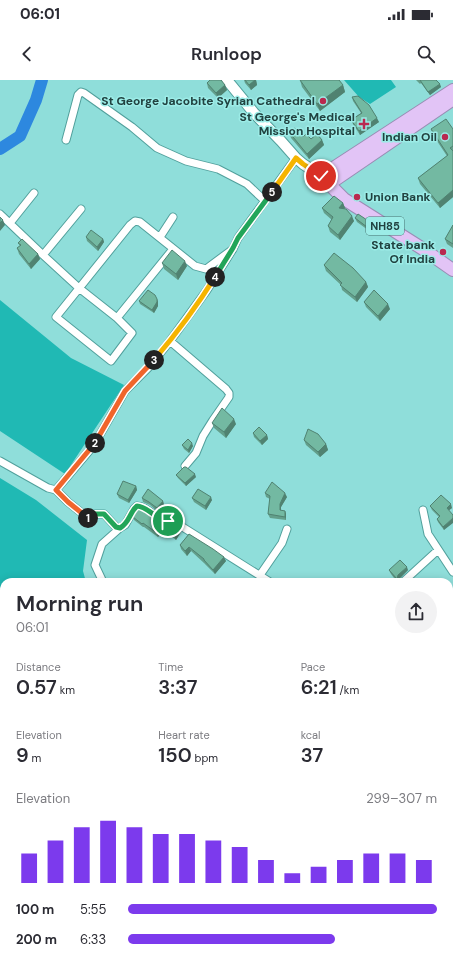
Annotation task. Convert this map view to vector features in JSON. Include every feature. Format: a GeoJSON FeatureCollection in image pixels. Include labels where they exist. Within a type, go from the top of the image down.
{"type":"FeatureCollection","features":[{"type":"Feature","properties":{"kind":"highway"},"geometry":{"type":"LineString","coordinates":[[325,180],[395,127],[453,90]]}},
{"type":"Feature","properties":{"kind":"highway"},"geometry":{"type":"LineString","coordinates":[[325,180],[453,99]]}},
{"type":"Feature","properties":{"kind":"highway","name":"NH85"},"geometry":{"type":"LineString","coordinates":[[325,180],[344,198],[369,216],[423,249],[453,270]]}},
{"type":"Feature","properties":{"kind":"main road"},"geometry":{"type":"LineString","coordinates":[[227,80],[296,158],[325,180]]}},
{"type":"Feature","properties":{"kind":"street"},"geometry":{"type":"LineString","coordinates":[[395,127],[410,113],[453,84]]}},
{"type":"Feature","properties":{"kind":"street"},"geometry":{"type":"LineString","coordinates":[[66,140],[78,95],[81,92],[132,127],[157,148],[186,161],[218,169],[247,184],[265,201]]}},
{"type":"Feature","properties":{"kind":"street"},"geometry":{"type":"LineString","coordinates":[[56,490],[94,445],[125,391],[149,367],[207,290],[238,238],[296,158]]}},
{"type":"Feature","properties":{"kind":"street"},"geometry":{"type":"LineString","coordinates":[[10,223],[34,193]]}},
{"type":"Feature","properties":{"kind":"street"},"geometry":{"type":"LineString","coordinates":[[43,255],[81,210]]}},
{"type":"Feature","properties":{"kind":"street"},"geometry":{"type":"LineString","coordinates":[[0,214],[79,288],[117,318],[132,333],[111,361],[56,317],[79,288],[130,225],[135,221],[140,222],[196,266],[206,269],[233,248]]}},
{"type":"Feature","properties":{"kind":"street"},"geometry":{"type":"LineString","coordinates":[[160,237],[174,217]]}},
{"type":"Feature","properties":{"kind":"street"},"geometry":{"type":"LineString","coordinates":[[117,318],[173,249]]}},
{"type":"Feature","properties":{"kind":"street"},"geometry":{"type":"LineString","coordinates":[[170,341],[226,388],[229,393],[229,397],[203,436],[196,454],[185,466]]}},
{"type":"Feature","properties":{"kind":"street"},"geometry":{"type":"LineString","coordinates":[[0,461],[48,488],[56,490],[88,518],[95,514],[104,514],[116,527],[120,528]]}},
{"type":"Feature","properties":{"kind":"street"},"geometry":{"type":"LineString","coordinates":[[101,578],[95,565],[102,544],[125,525],[137,506],[141,506],[163,520],[173,521],[264,578]]}},
{"type":"Feature","properties":{"kind":"street"},"geometry":{"type":"LineString","coordinates":[[423,510],[428,534],[453,572]]}},
{"type":"Feature","properties":{"kind":"street"},"geometry":{"type":"LineString","coordinates":[[260,575],[282,543],[287,529]]}},
{"type":"Feature","properties":{"kind":"street"},"geometry":{"type":"LineString","coordinates":[[407,578],[438,550]]}},
{"type":"Feature","properties":{"kind":"shaded area"},"geometry":{"type":"Polygon","coordinates":[[[344,80],[391,80],[396,87],[370,104],[359,97],[344,80]]]}},
{"type":"Feature","properties":{"kind":"shaded area"},"geometry":{"type":"Polygon","coordinates":[[[0,300],[71,358],[124,385],[65,474],[0,431],[0,300]]]}},
{"type":"Feature","properties":{"kind":"shaded area"},"geometry":{"type":"Polygon","coordinates":[[[0,478],[36,500],[87,540],[83,571],[85,578],[0,578],[0,478]]]}},
{"type":"Feature","properties":{"kind":"building"},"geometry":{"type":"Polygon","coordinates":[[[210,80],[221,80],[225,85],[216,93],[207,83],[210,80]]]}},
{"type":"Feature","properties":{"kind":"building"},"geometry":{"type":"Polygon","coordinates":[[[245,80],[255,80],[249,85],[245,80]]]}},
{"type":"Feature","properties":{"kind":"building","name":"St George Jacobite Syrian Cathedral"},"geometry":{"type":"Polygon","coordinates":[[[300,80],[339,80],[343,85],[317,104],[300,80]]]}},
{"type":"Feature","properties":{"kind":"building"},"geometry":{"type":"Polygon","coordinates":[[[420,80],[436,80],[440,84],[428,92],[420,80]]]}},
{"type":"Feature","properties":{"kind":"building"},"geometry":{"type":"Polygon","coordinates":[[[358,96],[369,105],[377,118],[359,131],[351,120],[362,113],[352,97],[358,96]]]}},
{"type":"Feature","properties":{"kind":"building"},"geometry":{"type":"Polygon","coordinates":[[[446,119],[453,129],[453,146],[450,148],[453,151],[453,190],[438,203],[418,178],[448,155],[431,129],[446,119]]]}},
{"type":"Feature","properties":{"kind":"building"},"geometry":{"type":"Polygon","coordinates":[[[295,128],[303,137],[306,134],[311,139],[317,134],[322,140],[307,154],[289,132],[295,128]]]}},
{"type":"Feature","properties":{"kind":"building"},"geometry":{"type":"Polygon","coordinates":[[[334,196],[343,203],[339,208],[346,209],[352,216],[338,235],[328,226],[333,217],[322,208],[334,196]]]}},
{"type":"Feature","properties":{"kind":"building"},"geometry":{"type":"Polygon","coordinates":[[[358,214],[370,222],[367,227],[355,218],[358,214]]]}},
{"type":"Feature","properties":{"kind":"building"},"geometry":{"type":"Polygon","coordinates":[[[453,225],[453,244],[445,239],[453,225]]]}},
{"type":"Feature","properties":{"kind":"building"},"geometry":{"type":"Polygon","coordinates":[[[91,230],[103,239],[97,247],[86,237],[91,230]]]}},
{"type":"Feature","properties":{"kind":"building"},"geometry":{"type":"Polygon","coordinates":[[[22,239],[38,254],[29,264],[17,248],[21,245],[18,243],[22,239]]]}},
{"type":"Feature","properties":{"kind":"building"},"geometry":{"type":"Polygon","coordinates":[[[172,250],[185,261],[176,274],[162,263],[172,250]]]}},
{"type":"Feature","properties":{"kind":"building"},"geometry":{"type":"Polygon","coordinates":[[[334,253],[353,268],[366,282],[355,297],[340,285],[342,283],[324,265],[334,253]]]}},
{"type":"Feature","properties":{"kind":"building"},"geometry":{"type":"Polygon","coordinates":[[[148,290],[155,295],[157,299],[157,302],[152,310],[139,301],[148,290]]]}},
{"type":"Feature","properties":{"kind":"building"},"geometry":{"type":"Polygon","coordinates":[[[374,290],[388,304],[378,316],[364,302],[374,290]]]}},
{"type":"Feature","properties":{"kind":"building"},"geometry":{"type":"Polygon","coordinates":[[[222,408],[234,419],[224,432],[212,423],[222,408]]]}},
{"type":"Feature","properties":{"kind":"building"},"geometry":{"type":"Polygon","coordinates":[[[259,427],[267,435],[260,441],[253,433],[259,427]]]}},
{"type":"Feature","properties":{"kind":"building"},"geometry":{"type":"Polygon","coordinates":[[[308,429],[318,434],[326,444],[318,452],[304,440],[308,429]]]}},
{"type":"Feature","properties":{"kind":"building"},"geometry":{"type":"Polygon","coordinates":[[[188,439],[192,443],[188,450],[182,445],[188,439]]]}},
{"type":"Feature","properties":{"kind":"building"},"geometry":{"type":"Polygon","coordinates":[[[184,467],[195,474],[185,483],[176,475],[184,467]]]}},
{"type":"Feature","properties":{"kind":"building"},"geometry":{"type":"Polygon","coordinates":[[[123,481],[136,486],[128,500],[117,494],[123,481]]]}},
{"type":"Feature","properties":{"kind":"building"},"geometry":{"type":"Polygon","coordinates":[[[272,482],[285,493],[280,504],[280,510],[285,511],[285,517],[268,514],[270,496],[265,493],[272,482]]]}},
{"type":"Feature","properties":{"kind":"building"},"geometry":{"type":"Polygon","coordinates":[[[148,489],[163,501],[157,508],[142,498],[148,489]]]}},
{"type":"Feature","properties":{"kind":"building"},"geometry":{"type":"Polygon","coordinates":[[[198,489],[211,497],[205,506],[192,498],[198,489]]]}},
{"type":"Feature","properties":{"kind":"building"},"geometry":{"type":"Polygon","coordinates":[[[441,495],[451,504],[447,508],[453,515],[453,518],[443,527],[437,519],[440,516],[430,506],[441,495]]]}},
{"type":"Feature","properties":{"kind":"building"},"geometry":{"type":"Polygon","coordinates":[[[138,508],[156,519],[165,522],[169,526],[171,523],[180,528],[174,536],[161,526],[157,533],[133,517],[138,508]]]}},
{"type":"Feature","properties":{"kind":"building"},"geometry":{"type":"Polygon","coordinates":[[[189,534],[224,557],[213,570],[204,559],[189,547],[185,551],[180,545],[189,534]]]}},
{"type":"Feature","properties":{"kind":"building"},"geometry":{"type":"Polygon","coordinates":[[[400,560],[407,567],[398,575],[397,578],[389,570],[400,560]]]}},
{"type":"Feature","properties":{"kind":"waterway"},"geometry":{"type":"LineString","coordinates":[[0,149],[20,136],[36,100],[42,80]]}},
{"type":"Feature","properties":{"kind":"place","name":"St George Jacobite Syrian Cathedral"},"geometry":{"type":"Point","coordinates":[323,101]}},
{"type":"Feature","properties":{"kind":"place","name":"St George's Medical Mission Hospital"},"geometry":{"type":"Point","coordinates":[364,124]}},
{"type":"Feature","properties":{"kind":"place","name":"Indian Oil"},"geometry":{"type":"Point","coordinates":[445,137]}},
{"type":"Feature","properties":{"kind":"place","name":"Union Bank"},"geometry":{"type":"Point","coordinates":[357,197]}},
{"type":"Feature","properties":{"kind":"place","name":"State bank Of India"},"geometry":{"type":"Point","coordinates":[443,252]}},
{"type":"Feature","properties":{"kind":"route"},"geometry":{"type":"LineString","coordinates":[[168,521],[153,515],[141,506],[137,506],[125,525],[120,528],[116,527],[104,514],[95,514],[88,518],[56,490],[94,445],[125,391],[149,367],[207,290],[238,238],[296,158],[321,176]]}}]}
